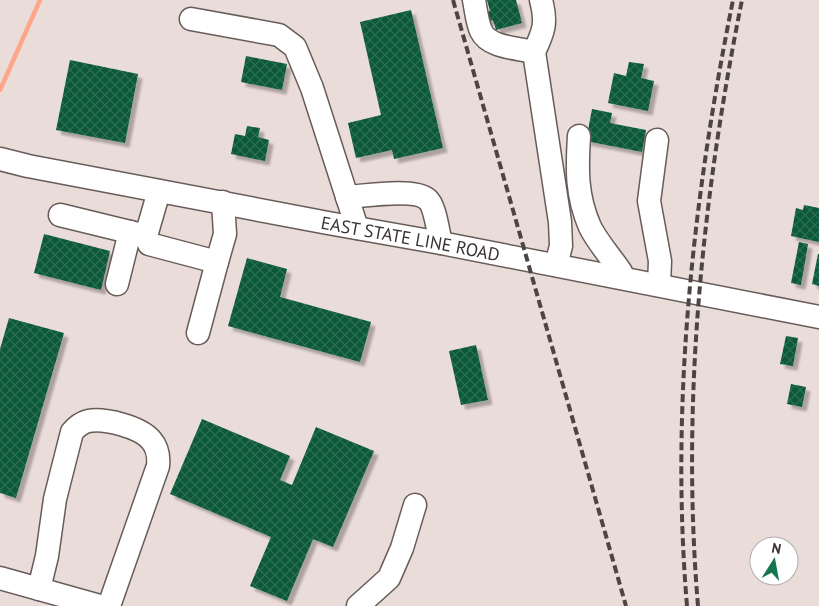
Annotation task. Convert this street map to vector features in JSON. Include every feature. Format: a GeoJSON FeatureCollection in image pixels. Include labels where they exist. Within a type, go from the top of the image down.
{"type":"FeatureCollection","features":[{"type":"Feature","properties":{"kind":"street"},"geometry":{"type":"LineString","coordinates":[[474,0],[481,30],[485,37],[498,44],[534,52]]}},
{"type":"Feature","properties":{"kind":"street"},"geometry":{"type":"LineString","coordinates":[[541,0],[544,33],[534,52],[560,222],[561,246],[556,265]]}},
{"type":"Feature","properties":{"kind":"street"},"geometry":{"type":"LineString","coordinates":[[191,19],[279,36],[295,47],[312,88],[357,228]]}},
{"type":"Feature","properties":{"kind":"street"},"geometry":{"type":"LineString","coordinates":[[579,136],[577,173],[582,202],[591,228],[618,267],[622,278]]}},
{"type":"Feature","properties":{"kind":"street"},"geometry":{"type":"LineString","coordinates":[[657,140],[649,201],[660,261],[658,285]]}},
{"type":"Feature","properties":{"kind":"street","name":"EAST STATE LINE ROAD"},"geometry":{"type":"LineString","coordinates":[[0,159],[158,191],[441,242],[819,317]]}},
{"type":"Feature","properties":{"kind":"street"},"geometry":{"type":"LineString","coordinates":[[117,284],[158,191]]}},
{"type":"Feature","properties":{"kind":"street"},"geometry":{"type":"LineString","coordinates":[[347,198],[409,193],[420,195],[428,199],[432,207],[441,242]]}},
{"type":"Feature","properties":{"kind":"street"},"geometry":{"type":"LineString","coordinates":[[198,332],[225,234],[223,202]]}},
{"type":"Feature","properties":{"kind":"street"},"geometry":{"type":"LineString","coordinates":[[60,215],[138,234],[149,244],[217,262]]}},
{"type":"Feature","properties":{"kind":"street"},"geometry":{"type":"LineString","coordinates":[[39,589],[47,556],[56,499],[72,432],[78,425],[89,421],[104,421],[126,426],[139,430],[150,438],[157,448],[159,457],[158,466],[109,606]]}},
{"type":"Feature","properties":{"kind":"street"},"geometry":{"type":"LineString","coordinates":[[358,606],[389,578],[402,548],[415,505]]}},
{"type":"Feature","properties":{"kind":"street"},"geometry":{"type":"LineString","coordinates":[[0,578],[100,606]]}},
{"type":"Feature","properties":{"kind":"building"},"geometry":{"type":"Polygon","coordinates":[[[487,0],[516,0],[522,23],[496,30],[493,20],[487,22],[484,12],[490,11],[487,0]]]}},
{"type":"Feature","properties":{"kind":"building"},"geometry":{"type":"Polygon","coordinates":[[[411,10],[443,148],[394,159],[392,150],[356,158],[348,123],[381,115],[360,22],[411,10]]]}},
{"type":"Feature","properties":{"kind":"building"},"geometry":{"type":"Polygon","coordinates":[[[246,56],[287,64],[282,90],[241,82],[246,56]]]}},
{"type":"Feature","properties":{"kind":"building"},"geometry":{"type":"Polygon","coordinates":[[[70,60],[138,74],[125,143],[56,130],[70,60]]]}},
{"type":"Feature","properties":{"kind":"building"},"geometry":{"type":"Polygon","coordinates":[[[629,62],[644,64],[641,78],[654,81],[648,111],[608,103],[614,73],[626,76],[629,62]]]}},
{"type":"Feature","properties":{"kind":"building"},"geometry":{"type":"Polygon","coordinates":[[[592,109],[612,113],[610,123],[646,130],[642,152],[586,141],[592,109]]]}},
{"type":"Feature","properties":{"kind":"building"},"geometry":{"type":"Polygon","coordinates":[[[247,126],[260,128],[258,137],[269,140],[265,161],[231,154],[235,134],[245,136],[247,126]]]}},
{"type":"Feature","properties":{"kind":"building"},"geometry":{"type":"Polygon","coordinates":[[[804,205],[819,208],[819,242],[791,236],[796,208],[803,210],[804,205]]]}},
{"type":"Feature","properties":{"kind":"building"},"geometry":{"type":"Polygon","coordinates":[[[44,234],[110,251],[101,290],[34,273],[44,234]]]}},
{"type":"Feature","properties":{"kind":"building"},"geometry":{"type":"Polygon","coordinates":[[[799,242],[808,244],[801,285],[791,283],[799,242]]]}},
{"type":"Feature","properties":{"kind":"building"},"geometry":{"type":"Polygon","coordinates":[[[819,254],[819,286],[812,284],[819,254]]]}},
{"type":"Feature","properties":{"kind":"building"},"geometry":{"type":"Polygon","coordinates":[[[247,258],[287,269],[280,297],[371,322],[360,362],[228,326],[247,258]]]}},
{"type":"Feature","properties":{"kind":"building"},"geometry":{"type":"Polygon","coordinates":[[[9,318],[64,333],[16,498],[0,493],[0,349],[9,318]]]}},
{"type":"Feature","properties":{"kind":"building"},"geometry":{"type":"Polygon","coordinates":[[[786,336],[798,338],[793,366],[780,364],[786,336]]]}},
{"type":"Feature","properties":{"kind":"building"},"geometry":{"type":"Polygon","coordinates":[[[476,345],[488,400],[461,405],[449,351],[476,345]]]}},
{"type":"Feature","properties":{"kind":"building"},"geometry":{"type":"Polygon","coordinates":[[[791,384],[806,387],[802,407],[787,404],[791,384]]]}},
{"type":"Feature","properties":{"kind":"building"},"geometry":{"type":"Polygon","coordinates":[[[202,419],[290,456],[280,480],[292,485],[316,427],[374,451],[333,547],[313,539],[287,601],[250,586],[271,537],[170,494],[202,419]]]}},
{"type":"Feature","properties":{"kind":"waterway"},"geometry":{"type":"LineString","coordinates":[[0,90],[40,0]]}},
{"type":"Feature","properties":{"kind":"railway"},"geometry":{"type":"LineString","coordinates":[[453,0],[626,606]]}},
{"type":"Feature","properties":{"kind":"railway"},"geometry":{"type":"LineString","coordinates":[[687,606],[682,530],[681,454],[689,302],[696,225],[719,75],[733,0]]}},
{"type":"Feature","properties":{"kind":"railway"},"geometry":{"type":"LineString","coordinates":[[698,606],[693,530],[692,454],[699,302],[706,225],[716,150],[742,0]]}}]}
